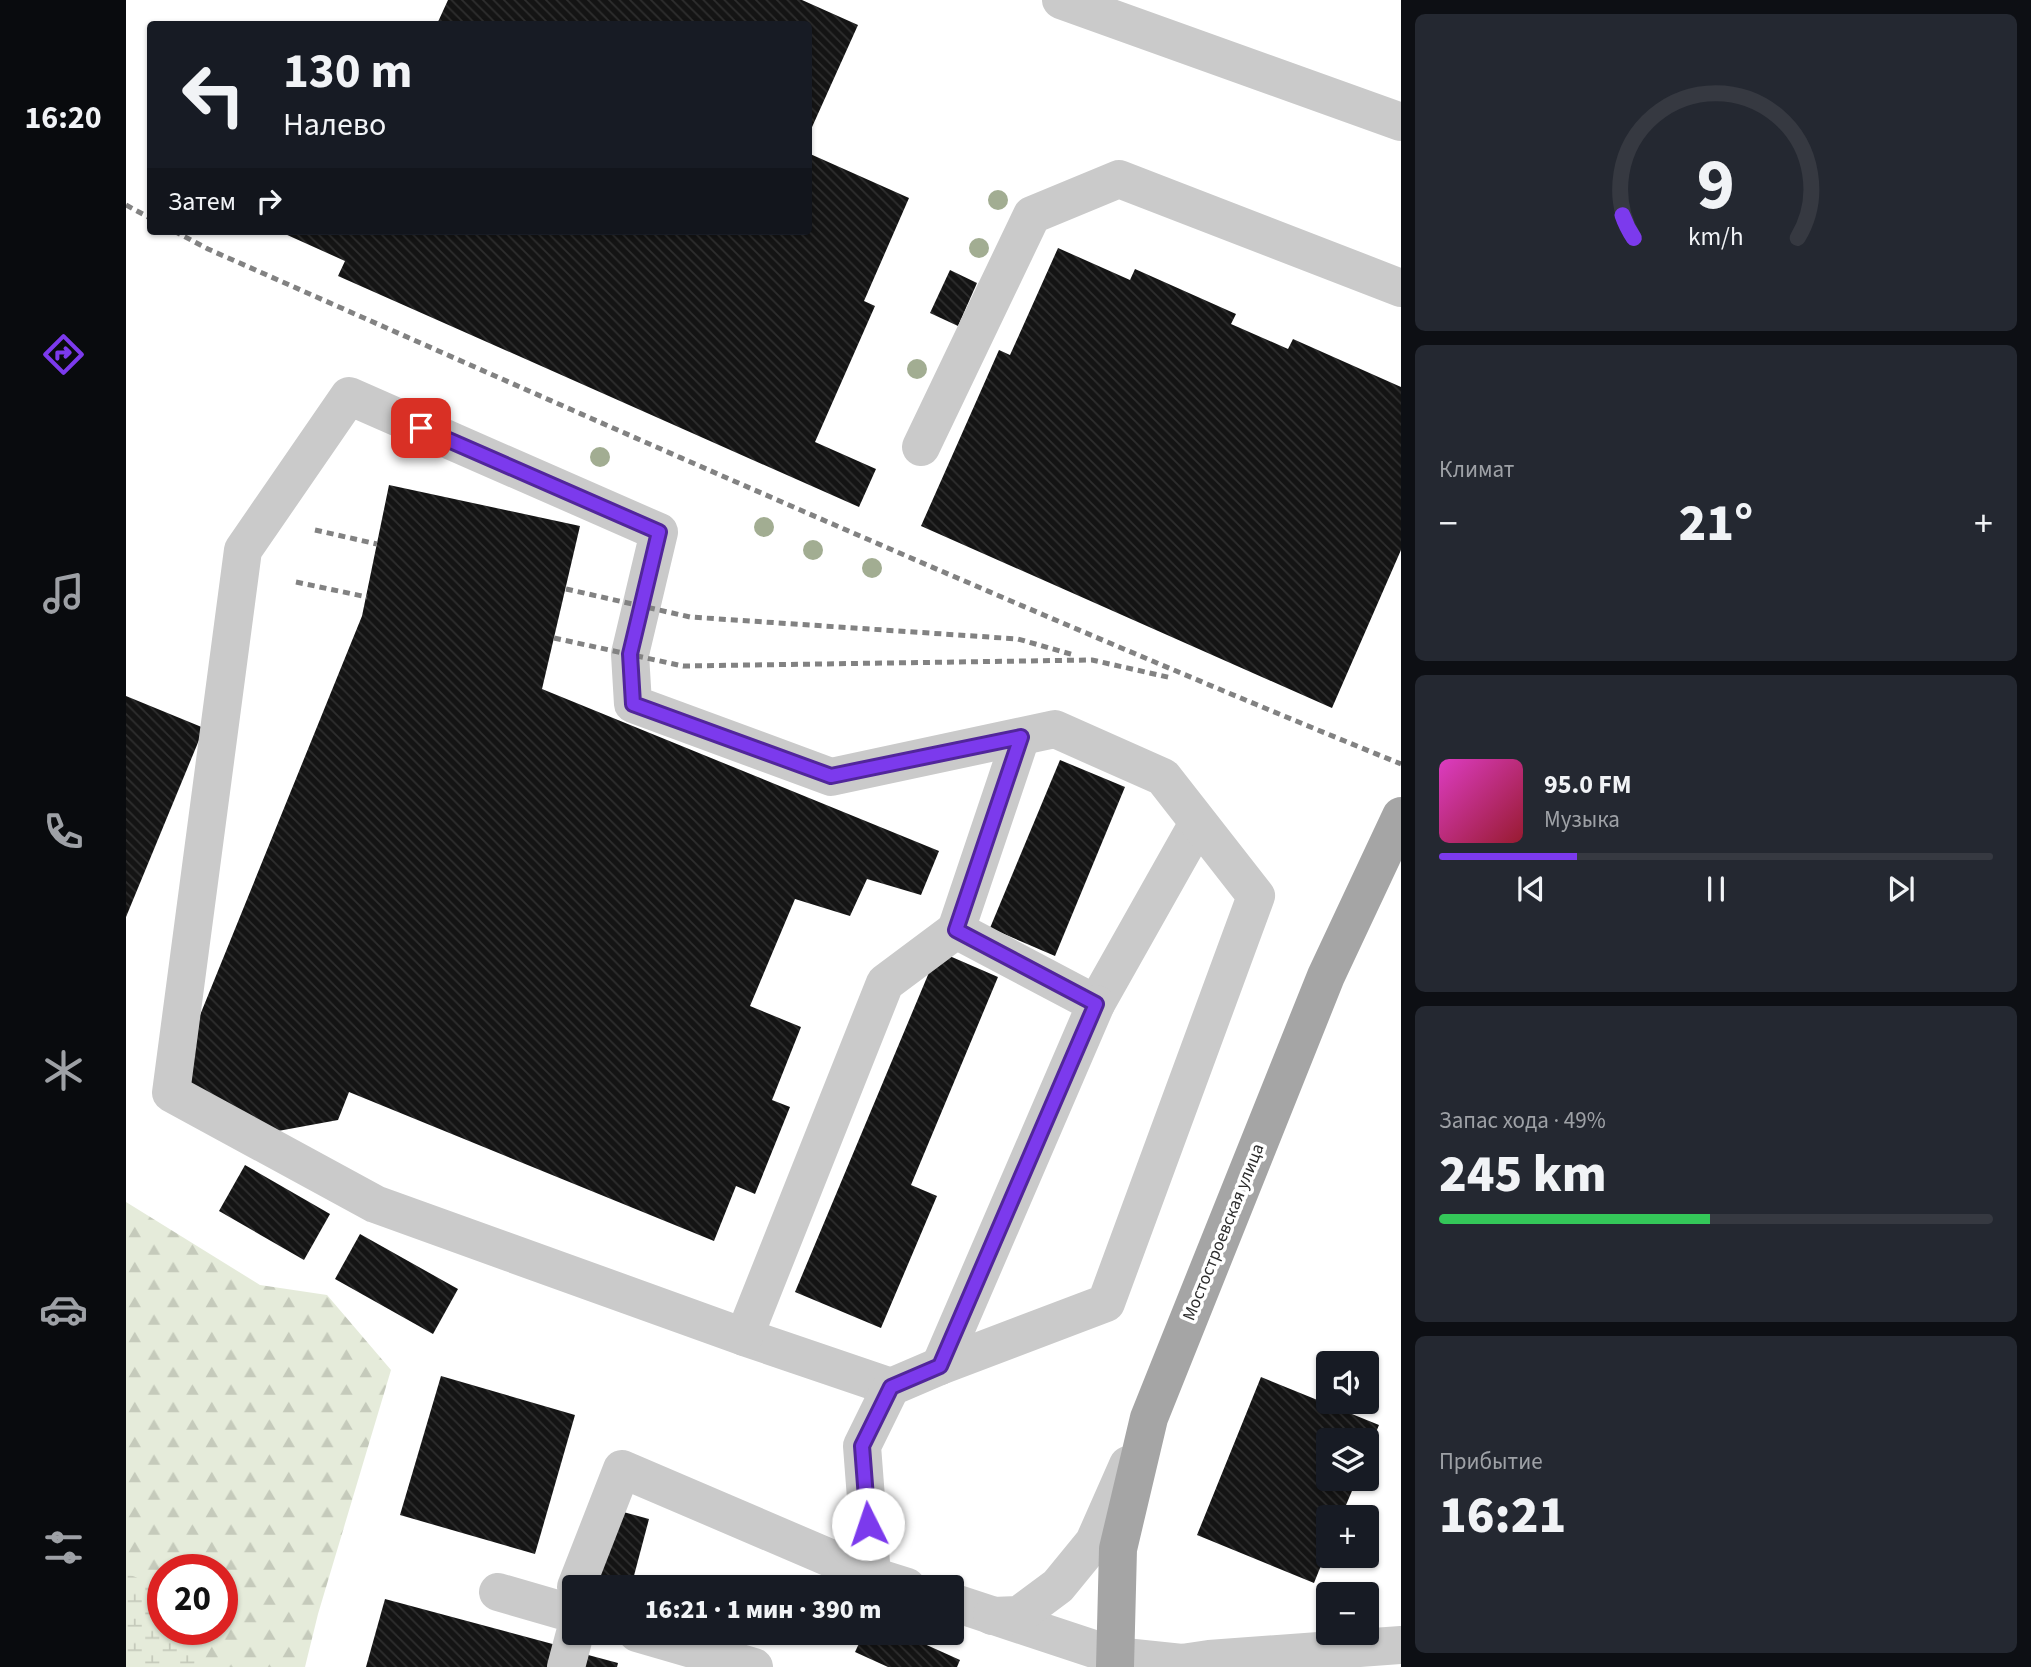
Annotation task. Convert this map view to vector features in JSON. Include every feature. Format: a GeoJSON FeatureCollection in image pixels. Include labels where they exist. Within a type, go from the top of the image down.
{"type":"FeatureCollection","features":[{"type":"Feature","properties":{"kind":"main road","name":"Мостостроевская улица"},"geometry":{"type":"LineString","coordinates":[[1115,1662],[1118,1549],[1149,1418],[1326,976],[1401,817]]}},
{"type":"Feature","properties":{"kind":"lane"},"geometry":{"type":"LineString","coordinates":[[1062,0],[1401,122]]}},
{"type":"Feature","properties":{"kind":"lane"},"geometry":{"type":"LineString","coordinates":[[921,447],[1032,215],[1119,179],[1401,288]]}},
{"type":"Feature","properties":{"kind":"lane"},"geometry":{"type":"LineString","coordinates":[[889,1575],[862,1446],[891,1387],[1106,1303],[1256,896],[1163,777],[1055,729],[831,776],[633,704],[630,654],[659,532],[349,396],[243,550],[171,1093],[375,1204],[891,1387]]}},
{"type":"Feature","properties":{"kind":"lane"},"geometry":{"type":"LineString","coordinates":[[744,1337],[885,983],[956,930],[1021,737]]}},
{"type":"Feature","properties":{"kind":"lane"},"geometry":{"type":"LineString","coordinates":[[940,1366],[1096,1004],[1198,823]]}},
{"type":"Feature","properties":{"kind":"lane"},"geometry":{"type":"LineString","coordinates":[[956,930],[1096,1004]]}},
{"type":"Feature","properties":{"kind":"lane"},"geometry":{"type":"LineString","coordinates":[[992,1616],[1019,1615],[1058,1586],[1094,1542],[1149,1418]]}},
{"type":"Feature","properties":{"kind":"lane"},"geometry":{"type":"LineString","coordinates":[[585,1575],[622,1469],[876,1575]]}},
{"type":"Feature","properties":{"kind":"lane"},"geometry":{"type":"LineString","coordinates":[[498,1591],[562,1606]]}},
{"type":"Feature","properties":{"kind":"lane"},"geometry":{"type":"LineString","coordinates":[[964,1606],[1115,1662],[1182,1663],[1401,1645]]}},
{"type":"Feature","properties":{"kind":"lane"},"geometry":{"type":"LineString","coordinates":[[566,1667],[569,1645]]}},
{"type":"Feature","properties":{"kind":"lane"},"geometry":{"type":"LineString","coordinates":[[678,1645],[754,1667]]}},
{"type":"Feature","properties":{"kind":"green space"},"geometry":{"type":"Polygon","coordinates":[[[126,1202],[260,1285],[327,1295],[391,1370],[318,1614],[305,1667],[126,1667],[126,1202]]]}},
{"type":"Feature","properties":{"kind":"green space"},"geometry":{"type":"Polygon","coordinates":[[[126,1573],[147,1582],[147,1645],[196,1645],[198,1667],[126,1667],[126,1573]]]}},
{"type":"Feature","properties":{"kind":"building"},"geometry":{"type":"Polygon","coordinates":[[[448,0],[802,0],[858,25],[812,127],[812,21],[438,21],[448,0]]]}},
{"type":"Feature","properties":{"kind":"building"},"geometry":{"type":"Polygon","coordinates":[[[812,155],[909,198],[864,301],[875,306],[815,442],[876,469],[859,507],[338,276],[345,261],[287,235],[812,235],[812,155]]]}},
{"type":"Feature","properties":{"kind":"building"},"geometry":{"type":"Polygon","coordinates":[[[1058,248],[1130,280],[1135,269],[1236,314],[1231,324],[1288,349],[1293,339],[1401,387],[1401,550],[1332,708],[921,526],[999,350],[1010,355],[1058,248]]]}},
{"type":"Feature","properties":{"kind":"building"},"geometry":{"type":"Polygon","coordinates":[[[950,270],[977,283],[958,326],[930,313],[950,270]]]}},
{"type":"Feature","properties":{"kind":"building"},"geometry":{"type":"Polygon","coordinates":[[[389,485],[580,526],[542,689],[939,851],[921,895],[867,879],[850,916],[795,899],[750,1006],[801,1027],[772,1100],[790,1107],[755,1194],[736,1186],[714,1241],[349,1092],[338,1120],[278,1131],[194,1097],[183,1057],[362,616],[389,485]]]}},
{"type":"Feature","properties":{"kind":"building"},"geometry":{"type":"Polygon","coordinates":[[[126,696],[204,728],[126,917],[126,696]]]}},
{"type":"Feature","properties":{"kind":"building"},"geometry":{"type":"Polygon","coordinates":[[[1060,760],[1125,787],[1055,956],[990,928],[1060,760]]]}},
{"type":"Feature","properties":{"kind":"building"},"geometry":{"type":"Polygon","coordinates":[[[938,951],[998,977],[911,1185],[937,1196],[881,1328],[795,1292],[938,951]]]}},
{"type":"Feature","properties":{"kind":"building"},"geometry":{"type":"Polygon","coordinates":[[[245,1165],[330,1214],[304,1260],[219,1211],[245,1165]]]}},
{"type":"Feature","properties":{"kind":"building"},"geometry":{"type":"Polygon","coordinates":[[[360,1234],[458,1289],[433,1334],[335,1279],[360,1234]]]}},
{"type":"Feature","properties":{"kind":"building"},"geometry":{"type":"Polygon","coordinates":[[[441,1376],[575,1415],[535,1554],[400,1515],[441,1376]]]}},
{"type":"Feature","properties":{"kind":"building"},"geometry":{"type":"Polygon","coordinates":[[[1261,1377],[1316,1399],[1316,1414],[1352,1414],[1379,1425],[1378,1428],[1316,1428],[1316,1491],[1352,1491],[1346,1505],[1316,1505],[1316,1568],[1320,1568],[1314,1583],[1197,1535],[1261,1377]]]}},
{"type":"Feature","properties":{"kind":"building"},"geometry":{"type":"Polygon","coordinates":[[[616,1510],[649,1519],[634,1575],[598,1575],[616,1510]]]}},
{"type":"Feature","properties":{"kind":"building"},"geometry":{"type":"Polygon","coordinates":[[[385,1599],[560,1646],[554,1667],[366,1667],[385,1599]]]}},
{"type":"Feature","properties":{"kind":"building"},"geometry":{"type":"Polygon","coordinates":[[[858,1645],[927,1645],[960,1660],[957,1667],[888,1667],[855,1652],[858,1645]]]}},
{"type":"Feature","properties":{"kind":"building"},"geometry":{"type":"Polygon","coordinates":[[[577,1652],[618,1663],[617,1667],[573,1667],[577,1652]]]}},
{"type":"Feature","properties":{"kind":"railway"},"geometry":{"type":"LineString","coordinates":[[126,205],[147,216]]}},
{"type":"Feature","properties":{"kind":"railway"},"geometry":{"type":"LineString","coordinates":[[182,235],[803,511],[1401,764]]}},
{"type":"Feature","properties":{"kind":"railway"},"geometry":{"type":"LineString","coordinates":[[315,530],[377,544]]}},
{"type":"Feature","properties":{"kind":"railway"},"geometry":{"type":"LineString","coordinates":[[296,582],[367,597]]}},
{"type":"Feature","properties":{"kind":"railway"},"geometry":{"type":"LineString","coordinates":[[566,589],[690,617],[1018,639],[1074,655]]}},
{"type":"Feature","properties":{"kind":"railway"},"geometry":{"type":"LineString","coordinates":[[554,638],[683,666],[1092,660],[1172,678]]}},
{"type":"Feature","properties":{"kind":"route"},"geometry":{"type":"LineString","coordinates":[[421,428],[659,532],[630,654],[633,704],[831,776],[1021,737],[956,930],[1096,1004],[940,1366],[891,1387],[862,1446],[868,1524]]}}]}
